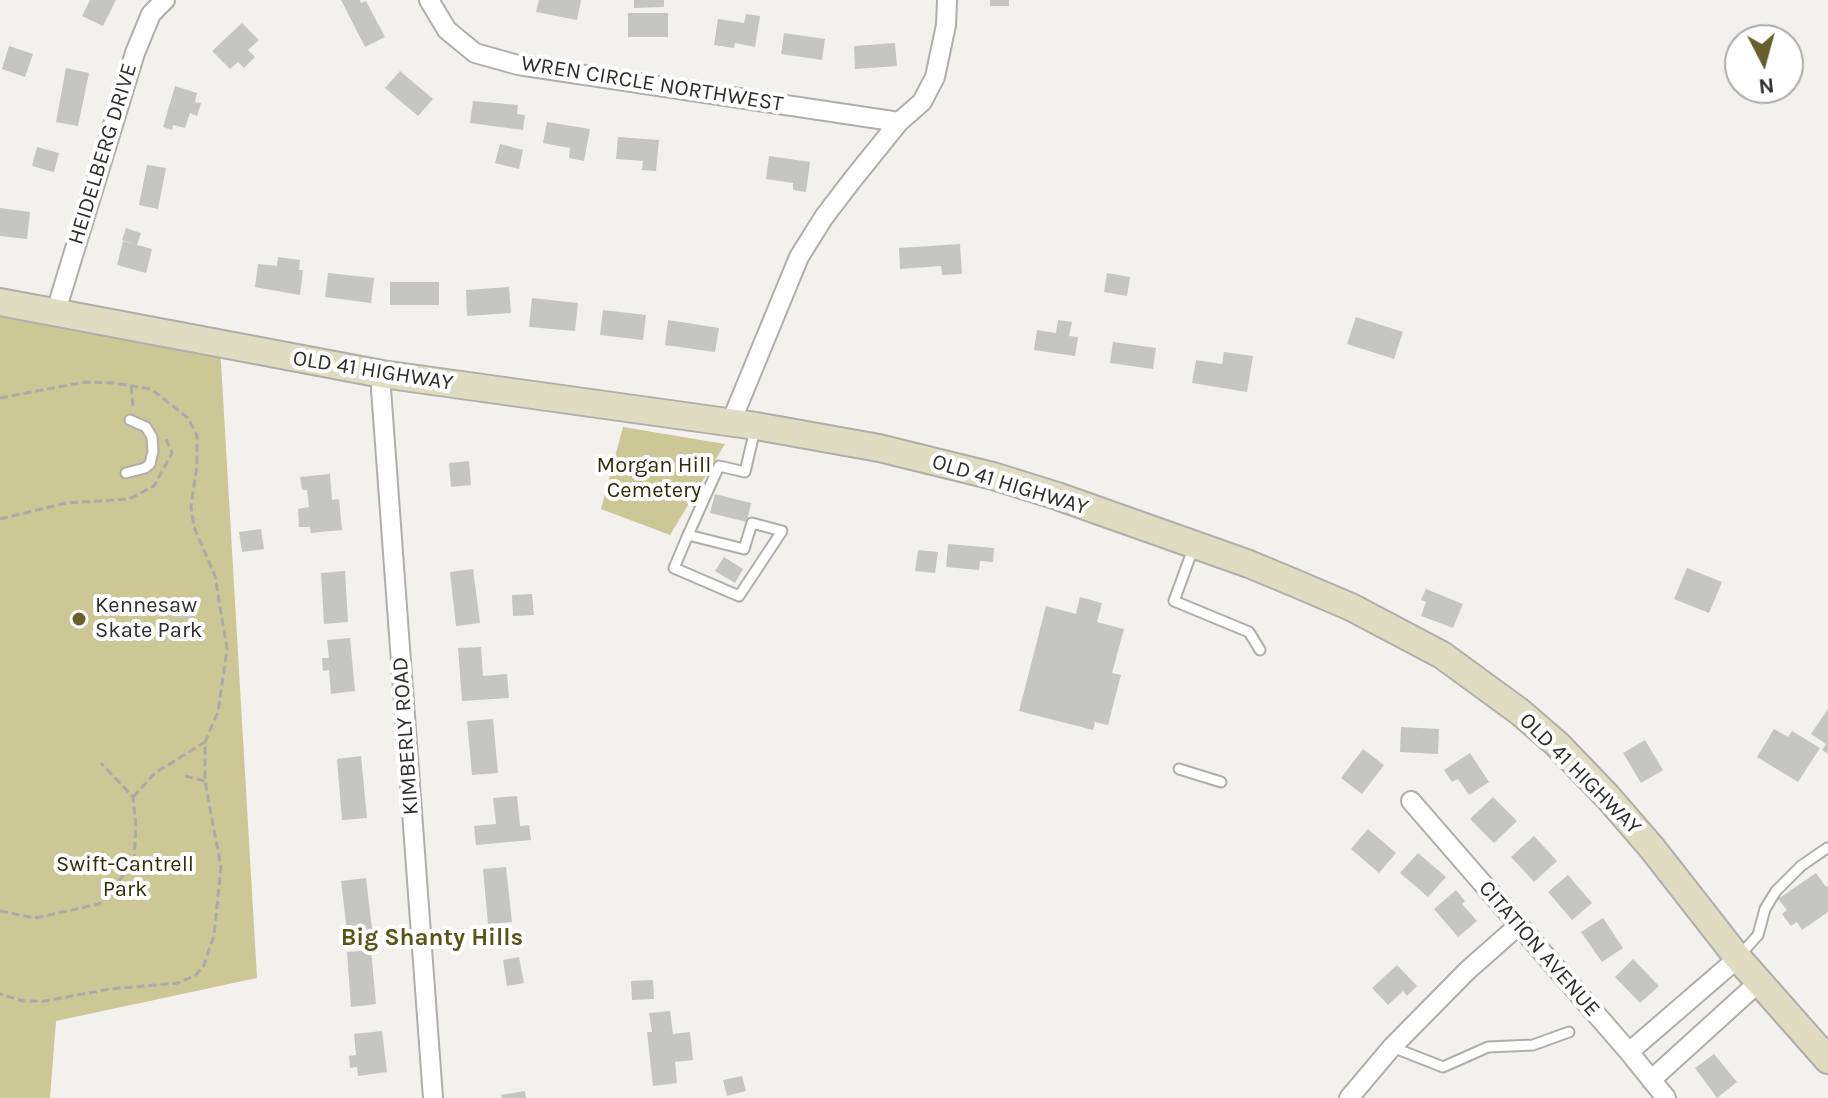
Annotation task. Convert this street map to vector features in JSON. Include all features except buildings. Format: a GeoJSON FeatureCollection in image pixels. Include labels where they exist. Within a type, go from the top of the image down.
{"type":"FeatureCollection","features":[{"type":"Feature","properties":{"kind":"main road","name":"OLD 41 HIGHWAY"},"geometry":{"type":"LineString","coordinates":[[0,302],[382,374],[743,424],[879,448],[993,476],[1249,564],[1351,607],[1442,655],[1557,744],[1652,848],[1738,958],[1828,1060]]}},
{"type":"Feature","properties":{"kind":"street","name":"HEIDELBERG DRIVE"},"geometry":{"type":"LineString","coordinates":[[55,314],[135,53],[151,14],[165,0]]}},
{"type":"Feature","properties":{"kind":"street","name":"WREN CIRCLE NORTHWEST"},"geometry":{"type":"LineString","coordinates":[[429,0],[447,30],[475,53],[518,65],[899,122]]}},
{"type":"Feature","properties":{"kind":"street"},"geometry":{"type":"LineString","coordinates":[[743,424],[799,257],[824,217],[899,122],[922,102],[935,77],[946,25],[947,0]]}},
{"type":"Feature","properties":{"kind":"street","name":"KIMBERLY ROAD"},"geometry":{"type":"LineString","coordinates":[[382,374],[433,1098]]}},
{"type":"Feature","properties":{"kind":"street","name":"CITATION AVENUE"},"geometry":{"type":"LineString","coordinates":[[1411,801],[1666,1098]]}},
{"type":"Feature","properties":{"kind":"street"},"geometry":{"type":"LineString","coordinates":[[1349,1098],[1392,1047],[1468,970],[1519,925]]}},
{"type":"Feature","properties":{"kind":"street"},"geometry":{"type":"LineString","coordinates":[[1629,1052],[1738,958]]}},
{"type":"Feature","properties":{"kind":"street"},"geometry":{"type":"LineString","coordinates":[[1651,1080],[1759,982]]}},
{"type":"Feature","properties":{"kind":"lane"},"geometry":{"type":"LineString","coordinates":[[126,473],[150,464],[153,451],[152,437],[146,427],[130,420]]}},
{"type":"Feature","properties":{"kind":"lane"},"geometry":{"type":"LineString","coordinates":[[688,535],[744,549],[752,523],[782,531],[739,596],[674,568],[688,535],[719,466],[745,472],[743,424]]}},
{"type":"Feature","properties":{"kind":"lane"},"geometry":{"type":"LineString","coordinates":[[1194,546],[1174,601],[1249,632],[1260,650]]}},
{"type":"Feature","properties":{"kind":"lane"},"geometry":{"type":"LineString","coordinates":[[1179,769],[1221,782]]}},
{"type":"Feature","properties":{"kind":"lane"},"geometry":{"type":"LineString","coordinates":[[1738,958],[1758,935],[1765,909],[1776,891],[1801,866],[1827,848]]}},
{"type":"Feature","properties":{"kind":"lane"},"geometry":{"type":"LineString","coordinates":[[1392,1047],[1443,1067],[1488,1047],[1533,1045],[1569,1032]]}},
{"type":"Feature","properties":{"kind":"path"},"geometry":{"type":"LineString","coordinates":[[0,398],[85,382],[131,386],[151,389],[188,418],[197,436],[197,465],[191,506],[194,527],[215,576],[227,649],[218,712],[205,742],[205,781],[219,850],[220,888],[211,950],[204,965],[196,975],[178,983],[110,989],[45,1001],[23,1001],[0,994]]}},
{"type":"Feature","properties":{"kind":"path"},"geometry":{"type":"LineString","coordinates":[[131,386],[133,409],[142,412]]}},
{"type":"Feature","properties":{"kind":"path"},"geometry":{"type":"LineString","coordinates":[[0,519],[66,503],[129,499],[154,486],[172,453],[162,430]]}},
{"type":"Feature","properties":{"kind":"path"},"geometry":{"type":"LineString","coordinates":[[133,797],[155,773],[205,742]]}},
{"type":"Feature","properties":{"kind":"path"},"geometry":{"type":"LineString","coordinates":[[0,911],[35,918],[99,904],[134,863],[136,826],[133,797],[101,763]]}},
{"type":"Feature","properties":{"kind":"path"},"geometry":{"type":"LineString","coordinates":[[185,776],[205,781]]}},
{"type":"Feature","properties":{"kind":"green space","name":"Swift-Cantrell Park"},"geometry":{"type":"Polygon","coordinates":[[[0,303],[220,345],[257,978],[56,1021],[50,1098],[0,1098],[0,303]]]}},
{"type":"Feature","properties":{"kind":"green space","name":"Morgan Hill Cemetery"},"geometry":{"type":"Polygon","coordinates":[[[623,427],[725,444],[670,535],[601,509],[623,427]]]}},
{"type":"Feature","properties":{"kind":"place","name":"Kennesaw Skate Park"},"geometry":{"type":"Point","coordinates":[79,619]}},
{"type":"Feature","properties":{"kind":"district","name":"Big Shanty Hills"},"geometry":{"type":"Point","coordinates":[432,938]}}]}
